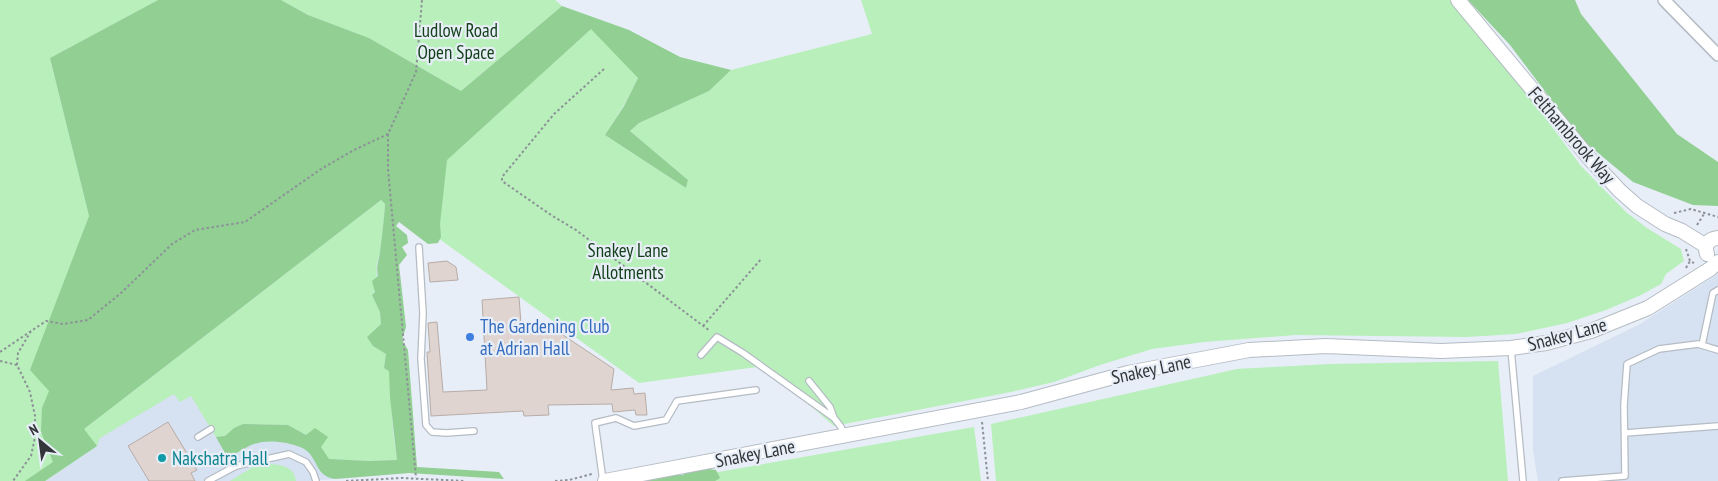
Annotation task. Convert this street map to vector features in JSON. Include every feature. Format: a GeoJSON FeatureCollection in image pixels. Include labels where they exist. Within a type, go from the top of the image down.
{"type":"FeatureCollection","features":[{"type":"Feature","properties":{"kind":"street","name":"Felthambrook Way"},"geometry":{"type":"LineString","coordinates":[[1458,0],[1590,159],[1620,191],[1637,206],[1690,236],[1712,255]]}},
{"type":"Feature","properties":{"kind":"street"},"geometry":{"type":"LineString","coordinates":[[1664,0],[1718,54]]}},
{"type":"Feature","properties":{"kind":"street"},"geometry":{"type":"LineString","coordinates":[[1712,255],[1711,240],[1718,238]]}},
{"type":"Feature","properties":{"kind":"street","name":"Snakey Lane"},"geometry":{"type":"LineString","coordinates":[[601,479],[981,410],[1021,402],[1128,373],[1249,350],[1326,346],[1441,351],[1511,348],[1546,343],[1591,331],[1648,308],[1691,279],[1712,255]]}},
{"type":"Feature","properties":{"kind":"lane"},"geometry":{"type":"LineString","coordinates":[[419,247],[423,313],[421,360],[426,426],[432,432],[474,431]]}},
{"type":"Feature","properties":{"kind":"lane"},"geometry":{"type":"LineString","coordinates":[[1702,345],[1713,293],[1718,290]]}},
{"type":"Feature","properties":{"kind":"lane"},"geometry":{"type":"LineString","coordinates":[[701,355],[717,337],[743,353],[834,418],[845,436]]}},
{"type":"Feature","properties":{"kind":"lane"},"geometry":{"type":"LineString","coordinates":[[1562,481],[1626,479],[1627,364],[1659,349],[1698,344],[1718,350]]}},
{"type":"Feature","properties":{"kind":"lane"},"geometry":{"type":"LineString","coordinates":[[1511,348],[1523,481]]}},
{"type":"Feature","properties":{"kind":"lane"},"geometry":{"type":"LineString","coordinates":[[809,382],[830,407],[834,418]]}},
{"type":"Feature","properties":{"kind":"lane"},"geometry":{"type":"LineString","coordinates":[[601,479],[595,423],[616,418],[634,426],[666,420],[677,401],[756,390]]}},
{"type":"Feature","properties":{"kind":"lane"},"geometry":{"type":"LineString","coordinates":[[1625,433],[1718,426]]}},
{"type":"Feature","properties":{"kind":"lane"},"geometry":{"type":"LineString","coordinates":[[198,437],[211,429]]}},
{"type":"Feature","properties":{"kind":"lane"},"geometry":{"type":"LineString","coordinates":[[208,481],[236,466],[289,454],[306,462],[316,481]]}},
{"type":"Feature","properties":{"kind":"path"},"geometry":{"type":"LineString","coordinates":[[416,478],[388,169],[388,134],[416,72],[422,0]]}},
{"type":"Feature","properties":{"kind":"path"},"geometry":{"type":"LineString","coordinates":[[604,69],[554,114],[502,176],[502,182],[576,230],[717,337]]}},
{"type":"Feature","properties":{"kind":"path"},"geometry":{"type":"LineString","coordinates":[[0,352],[46,321],[63,324],[88,320],[121,293],[172,244],[195,230],[245,222],[321,169],[354,150],[388,134]]}},
{"type":"Feature","properties":{"kind":"path"},"geometry":{"type":"LineString","coordinates":[[1658,219],[1691,209],[1718,217]]}},
{"type":"Feature","properties":{"kind":"path"},"geometry":{"type":"LineString","coordinates":[[1695,228],[1704,214]]}},
{"type":"Feature","properties":{"kind":"path"},"geometry":{"type":"LineString","coordinates":[[1685,245],[1690,261],[1695,263]]}},
{"type":"Feature","properties":{"kind":"path"},"geometry":{"type":"LineString","coordinates":[[703,326],[762,258]]}},
{"type":"Feature","properties":{"kind":"path"},"geometry":{"type":"LineString","coordinates":[[13,481],[31,456],[35,437],[35,416],[30,392],[17,365],[18,353],[32,329]]}},
{"type":"Feature","properties":{"kind":"path"},"geometry":{"type":"LineString","coordinates":[[0,361],[17,365]]}},
{"type":"Feature","properties":{"kind":"path"},"geometry":{"type":"LineString","coordinates":[[981,410],[988,481]]}},
{"type":"Feature","properties":{"kind":"path"},"geometry":{"type":"LineString","coordinates":[[346,481],[416,478],[465,481]]}},
{"type":"Feature","properties":{"kind":"path"},"geometry":{"type":"LineString","coordinates":[[555,481],[601,479]]}},
{"type":"Feature","properties":{"kind":"shaded area"},"geometry":{"type":"Polygon","coordinates":[[[381,200],[409,473],[309,481],[45,481],[97,446],[84,429],[381,200]]]}},
{"type":"Feature","properties":{"kind":"shaded area"},"geometry":{"type":"Polygon","coordinates":[[[1718,274],[1718,481],[1538,481],[1533,451],[1533,376],[1640,324],[1718,274]]]}},
{"type":"Feature","properties":{"kind":"green space"},"geometry":{"type":"Polygon","coordinates":[[[0,0],[158,0],[50,58],[89,216],[31,370],[84,429],[381,200],[385,204],[384,216],[380,254],[377,262],[377,284],[372,295],[380,312],[381,324],[374,330],[373,346],[386,354],[384,368],[390,371],[393,431],[397,460],[329,459],[321,447],[306,435],[288,425],[243,424],[234,428],[225,436],[216,437],[191,396],[180,402],[174,394],[100,438],[97,446],[45,481],[0,481],[0,0]]]}},
{"type":"Feature","properties":{"kind":"green space"},"geometry":{"type":"Polygon","coordinates":[[[158,0],[281,0],[308,15],[369,38],[461,91],[562,6],[629,30],[680,57],[731,70],[709,91],[639,123],[630,131],[688,180],[686,188],[605,135],[624,106],[638,78],[591,29],[447,160],[440,224],[441,237],[438,243],[428,244],[399,222],[396,226],[407,235],[408,243],[402,247],[407,255],[399,265],[406,327],[402,340],[408,350],[417,467],[499,472],[504,479],[409,473],[335,479],[323,474],[306,450],[295,445],[278,442],[260,442],[250,445],[237,453],[226,455],[216,437],[225,436],[234,428],[243,424],[288,425],[306,435],[315,428],[328,437],[321,447],[329,459],[397,460],[389,371],[384,368],[386,354],[373,346],[367,337],[381,324],[380,312],[372,295],[375,292],[372,281],[378,276],[377,266],[380,255],[385,204],[381,200],[84,429],[97,446],[45,481],[25,481],[53,462],[41,432],[42,408],[49,391],[30,370],[89,216],[50,58],[158,0]]]}},
{"type":"Feature","properties":{"kind":"green space","name":"Ludlow Road Open Space"},"geometry":{"type":"Polygon","coordinates":[[[281,0],[555,0],[562,6],[461,91],[369,38],[308,15],[281,0]]]}},
{"type":"Feature","properties":{"kind":"green space","name":"Snakey Lane Allotments"},"geometry":{"type":"Polygon","coordinates":[[[861,0],[1458,0],[1581,166],[1626,212],[1647,228],[1681,249],[1684,261],[1666,274],[1661,284],[1641,295],[1606,310],[1567,323],[1516,334],[1466,337],[1296,335],[1204,342],[1152,349],[1054,382],[834,426],[805,401],[757,367],[639,383],[395,207],[591,28],[638,78],[605,135],[686,188],[688,180],[630,131],[639,123],[709,91],[731,70],[872,34],[861,0]]]}},
{"type":"Feature","properties":{"kind":"green space"},"geometry":{"type":"Polygon","coordinates":[[[1468,0],[1575,0],[1581,14],[1677,134],[1718,162],[1718,206],[1693,205],[1633,182],[1580,138],[1510,45],[1468,0]]]}},
{"type":"Feature","properties":{"kind":"green space"},"geometry":{"type":"Polygon","coordinates":[[[1498,361],[1508,481],[996,481],[991,424],[1237,369],[1329,364],[1498,361]]]}},
{"type":"Feature","properties":{"kind":"green space"},"geometry":{"type":"Polygon","coordinates":[[[974,427],[981,481],[667,481],[974,427]]]}},
{"type":"Feature","properties":{"kind":"green space"},"geometry":{"type":"Polygon","coordinates":[[[270,464],[287,468],[293,473],[296,481],[230,481],[256,465],[270,464]]]}},
{"type":"Feature","properties":{"kind":"green space"},"geometry":{"type":"Polygon","coordinates":[[[704,468],[716,470],[720,478],[715,481],[644,481],[664,476],[683,475],[688,471],[704,468]]]}},
{"type":"Feature","properties":{"kind":"building"},"geometry":{"type":"Polygon","coordinates":[[[447,261],[456,267],[458,280],[430,282],[428,263],[447,261]]]}},
{"type":"Feature","properties":{"kind":"building"},"geometry":{"type":"Polygon","coordinates":[[[519,297],[521,324],[545,323],[614,369],[611,390],[633,388],[634,394],[645,393],[647,415],[636,415],[635,410],[613,412],[612,404],[548,405],[549,415],[524,416],[523,411],[431,416],[427,352],[430,352],[428,323],[437,322],[443,392],[487,390],[482,300],[519,297]]]}},
{"type":"Feature","properties":{"kind":"building","name":"Nakshatra Hall"},"geometry":{"type":"Polygon","coordinates":[[[168,422],[197,470],[191,473],[195,481],[149,481],[128,446],[168,422]]]}},
{"type":"Feature","properties":{"kind":"place","name":"The Gardening Club at Adrian Hall"},"geometry":{"type":"Point","coordinates":[470,337]}},
{"type":"Feature","properties":{"kind":"place","name":"Nakshatra Hall"},"geometry":{"type":"Point","coordinates":[162,458]}}]}
